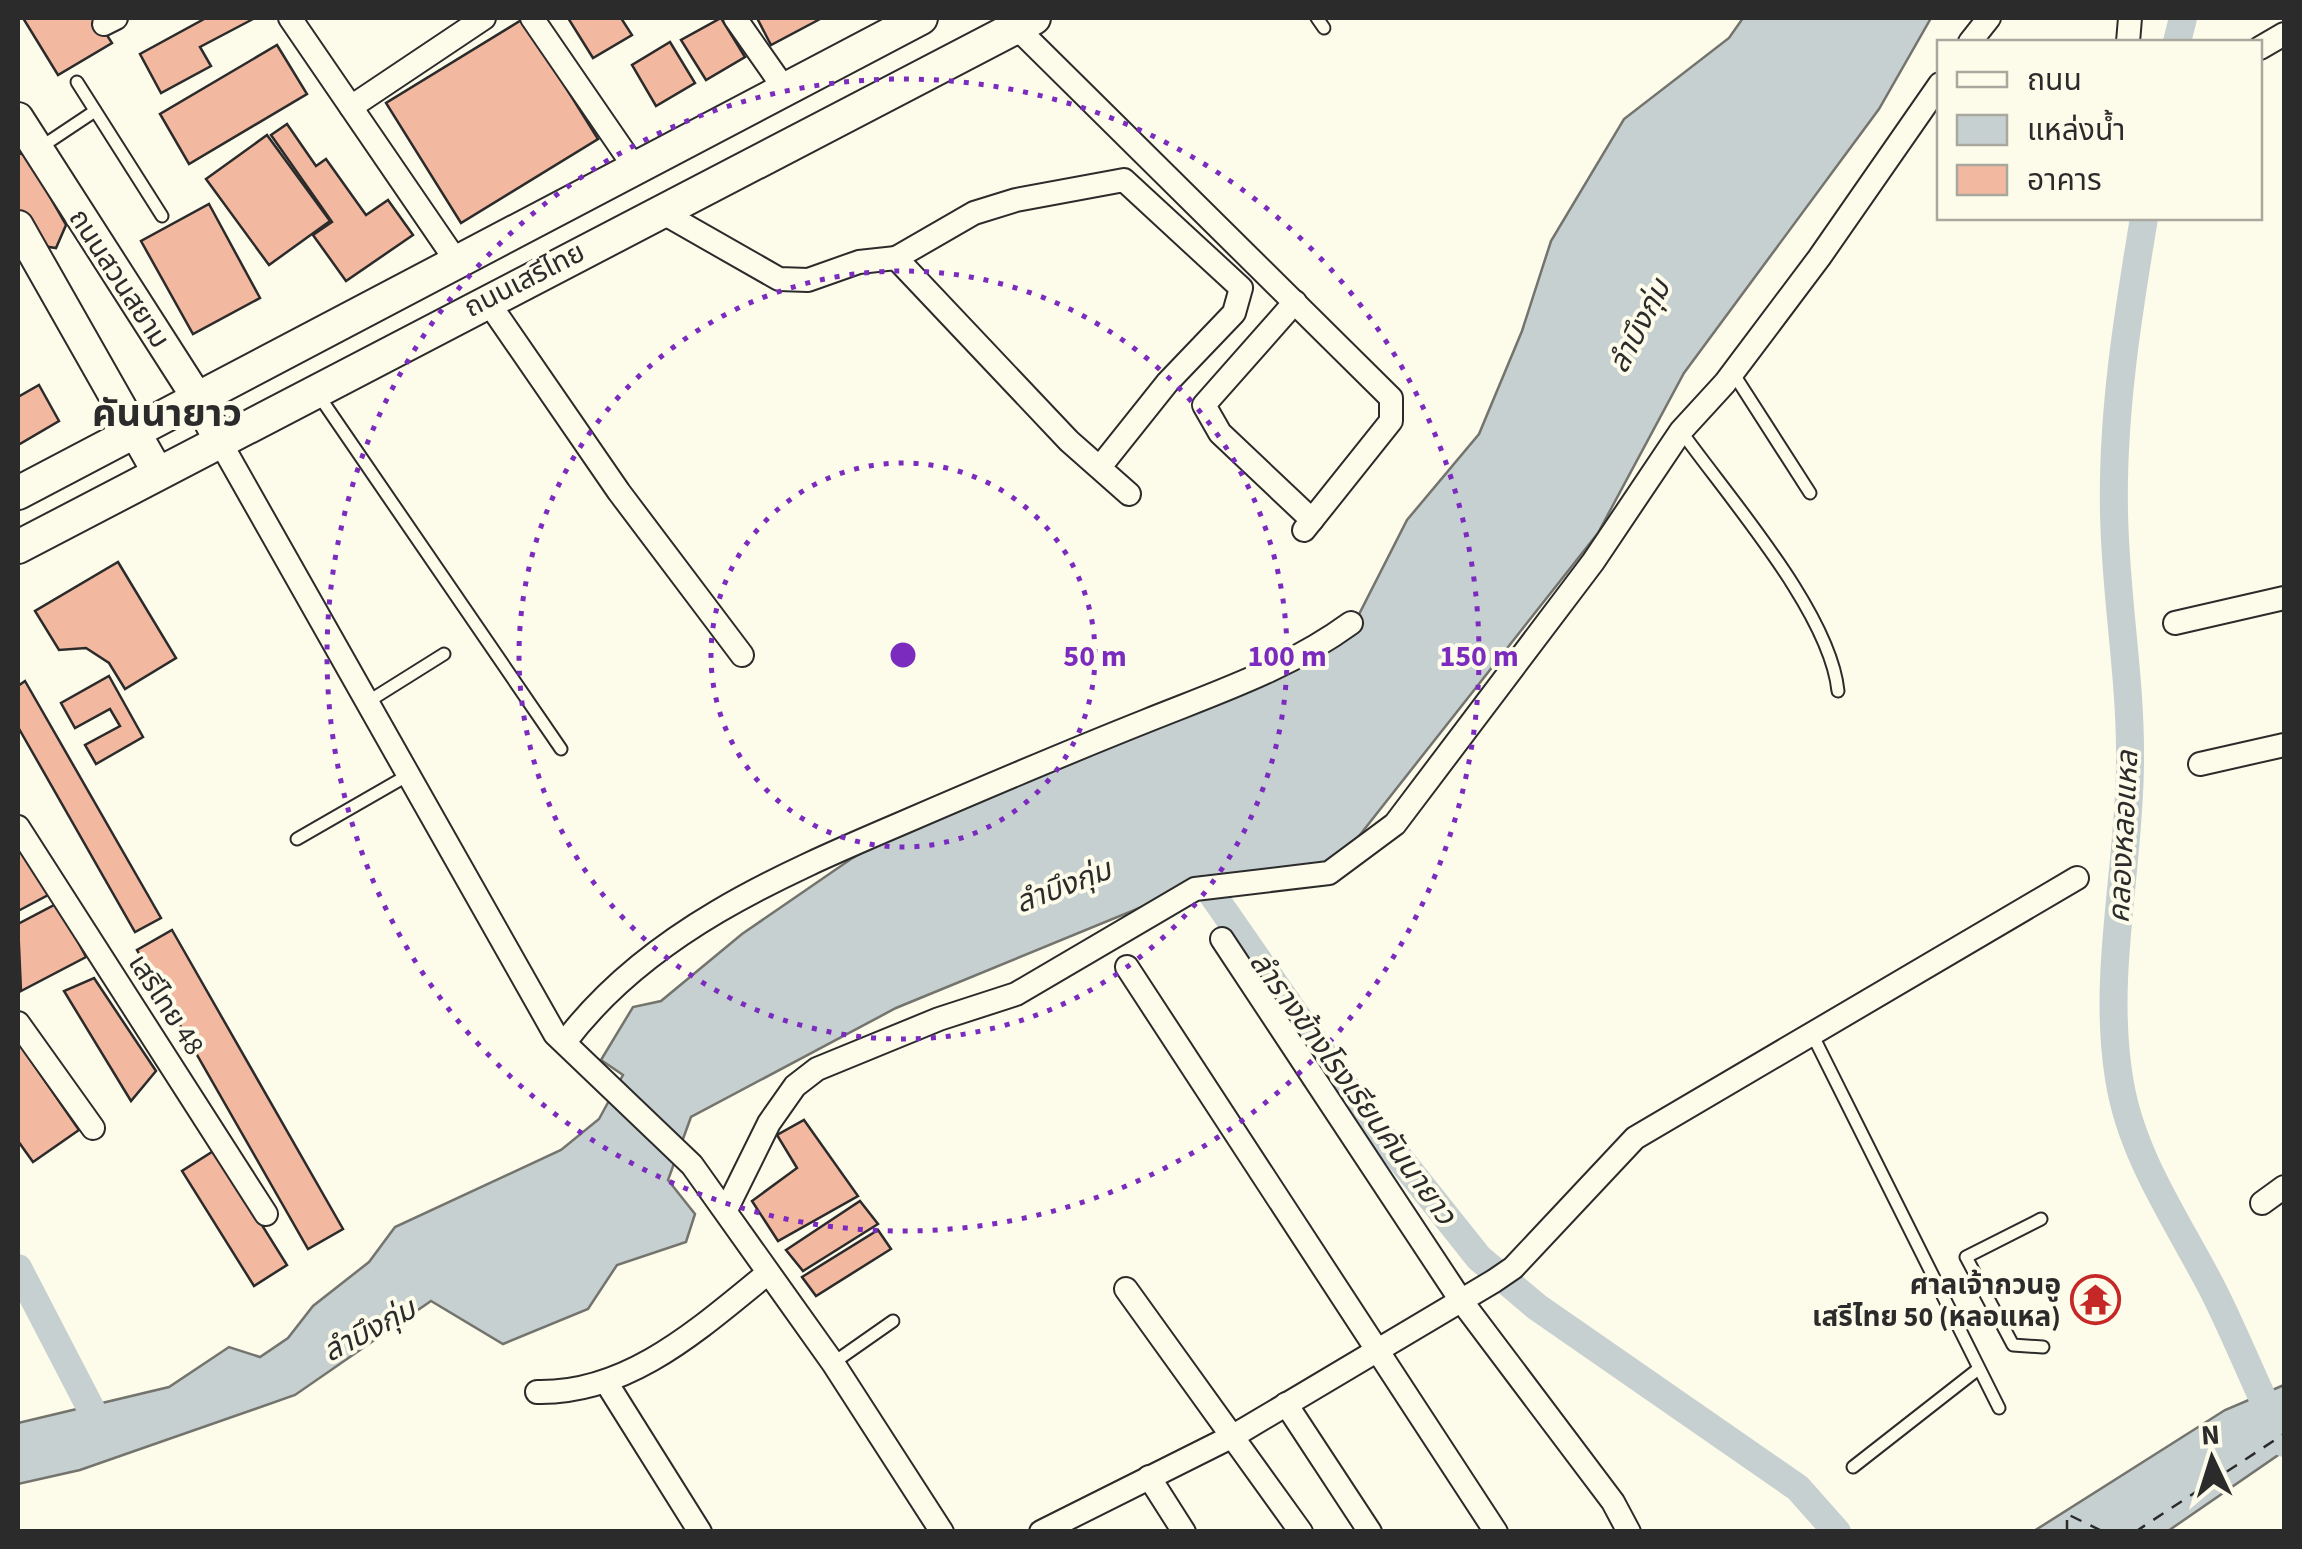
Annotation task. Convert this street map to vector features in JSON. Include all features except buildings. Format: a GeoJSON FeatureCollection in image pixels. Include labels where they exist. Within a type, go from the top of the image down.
{"type":"FeatureCollection","features":[{"type":"Feature","properties":{"kind":"main road","name":"ถนนเสรีไทย"},"geometry":{"type":"LineString","coordinates":[[18,493],[916,19]]}},
{"type":"Feature","properties":{"kind":"main road","name":"ถนนเสรีไทย"},"geometry":{"type":"LineString","coordinates":[[18,547],[486,299],[1025,22]]}},
{"type":"Feature","properties":{"kind":"street"},"geometry":{"type":"LineString","coordinates":[[290,18],[457,262]]}},
{"type":"Feature","properties":{"kind":"street"},"geometry":{"type":"LineString","coordinates":[[351,107],[484,18]]}},
{"type":"Feature","properties":{"kind":"street"},"geometry":{"type":"LineString","coordinates":[[532,18],[635,168]]}},
{"type":"Feature","properties":{"kind":"street"},"geometry":{"type":"LineString","coordinates":[[735,18],[784,88]]}},
{"type":"Feature","properties":{"kind":"street"},"geometry":{"type":"LineString","coordinates":[[1972,40],[1989,18]]}},
{"type":"Feature","properties":{"kind":"street"},"geometry":{"type":"LineString","coordinates":[[1025,22],[1386,392],[1394,408],[1390,422],[1308,525],[1220,434],[1204,405],[1295,302]]}},
{"type":"Feature","properties":{"kind":"street"},"geometry":{"type":"LineString","coordinates":[[2262,47],[2284,34]]}},
{"type":"Feature","properties":{"kind":"street"},"geometry":{"type":"LineString","coordinates":[[726,1210],[769,1123],[795,1086],[817,1069],[939,1019],[1016,994],[1190,891],[1323,876],[1348,862],[1395,824],[1593,562],[1681,431],[1733,373],[1820,258],[1937,88]]}},
{"type":"Feature","properties":{"kind":"street","name":"ถนนสวนสยาม"},"geometry":{"type":"LineString","coordinates":[[18,118],[198,399],[219,440]]}},
{"type":"Feature","properties":{"kind":"street"},"geometry":{"type":"LineString","coordinates":[[658,210],[779,280],[808,280],[859,262],[896,258],[974,212],[1124,180],[1242,288],[1234,313],[1167,384],[1100,467]]}},
{"type":"Feature","properties":{"kind":"street"},"geometry":{"type":"LineString","coordinates":[[18,226],[157,471]]}},
{"type":"Feature","properties":{"kind":"street"},"geometry":{"type":"LineString","coordinates":[[896,258],[1068,440],[1129,494]]}},
{"type":"Feature","properties":{"kind":"street"},"geometry":{"type":"LineString","coordinates":[[486,299],[618,492],[742,654]]}},
{"type":"Feature","properties":{"kind":"street"},"geometry":{"type":"LineString","coordinates":[[219,440],[555,1034],[680,1153],[726,1210],[834,1363],[942,1532]]}},
{"type":"Feature","properties":{"kind":"street"},"geometry":{"type":"LineString","coordinates":[[2175,623],[2284,598]]}},
{"type":"Feature","properties":{"kind":"street"},"geometry":{"type":"LineString","coordinates":[[569,1045],[608,993],[654,954],[749,892],[976,790],[1271,672],[1351,623]]}},
{"type":"Feature","properties":{"kind":"street"},"geometry":{"type":"LineString","coordinates":[[2200,764],[2284,745]]}},
{"type":"Feature","properties":{"kind":"street","name":"เสรีไทย 48"},"geometry":{"type":"LineString","coordinates":[[18,827],[266,1214]]}},
{"type":"Feature","properties":{"kind":"street"},"geometry":{"type":"LineString","coordinates":[[1041,1532],[1072,1526],[1150,1477],[1236,1435],[1504,1274],[1634,1138],[2077,878]]}},
{"type":"Feature","properties":{"kind":"street"},"geometry":{"type":"LineString","coordinates":[[1222,939],[1460,1299],[1613,1502],[1628,1532]]}},
{"type":"Feature","properties":{"kind":"street"},"geometry":{"type":"LineString","coordinates":[[1126,967],[1496,1532]]}},
{"type":"Feature","properties":{"kind":"street"},"geometry":{"type":"LineString","coordinates":[[18,1023],[93,1128]]}},
{"type":"Feature","properties":{"kind":"street"},"geometry":{"type":"LineString","coordinates":[[2262,1203],[2284,1187]]}},
{"type":"Feature","properties":{"kind":"street"},"geometry":{"type":"LineString","coordinates":[[537,1392],[557,1393],[606,1382],[648,1363],[768,1273]]}},
{"type":"Feature","properties":{"kind":"street"},"geometry":{"type":"LineString","coordinates":[[1126,1289],[1236,1435],[1301,1532]]}},
{"type":"Feature","properties":{"kind":"street"},"geometry":{"type":"LineString","coordinates":[[606,1382],[700,1532]]}},
{"type":"Feature","properties":{"kind":"street"},"geometry":{"type":"LineString","coordinates":[[1286,1404],[1370,1532]]}},
{"type":"Feature","properties":{"kind":"street"},"geometry":{"type":"LineString","coordinates":[[1150,1477],[1184,1532]]}},
{"type":"Feature","properties":{"kind":"lane"},"geometry":{"type":"LineString","coordinates":[[77,82],[162,216]]}},
{"type":"Feature","properties":{"kind":"lane"},"geometry":{"type":"LineString","coordinates":[[38,149],[95,110]]}},
{"type":"Feature","properties":{"kind":"lane"},"geometry":{"type":"LineString","coordinates":[[1733,373],[1810,493]]}},
{"type":"Feature","properties":{"kind":"lane"},"geometry":{"type":"LineString","coordinates":[[314,389],[561,750]]}},
{"type":"Feature","properties":{"kind":"lane"},"geometry":{"type":"LineString","coordinates":[[1681,431],[1807,606],[1836,675],[1838,691]]}},
{"type":"Feature","properties":{"kind":"lane"},"geometry":{"type":"LineString","coordinates":[[368,701],[444,654]]}},
{"type":"Feature","properties":{"kind":"lane"},"geometry":{"type":"LineString","coordinates":[[298,838],[410,774]]}},
{"type":"Feature","properties":{"kind":"lane"},"geometry":{"type":"LineString","coordinates":[[1811,1032],[1976,1370],[1999,1408]]}},
{"type":"Feature","properties":{"kind":"lane"},"geometry":{"type":"LineString","coordinates":[[2041,1219],[1963,1257],[2013,1345],[2043,1347]]}},
{"type":"Feature","properties":{"kind":"lane"},"geometry":{"type":"LineString","coordinates":[[1928,1270],[1943,1265]]}},
{"type":"Feature","properties":{"kind":"lane"},"geometry":{"type":"LineString","coordinates":[[834,1363],[894,1322]]}},
{"type":"Feature","properties":{"kind":"lane"},"geometry":{"type":"LineString","coordinates":[[1853,1467],[1976,1370]]}},
{"type":"Feature","properties":{"kind":"water","name":"ลำบึงกุ่ม"},"geometry":{"type":"Polygon","coordinates":[[[1743,18],[1931,18],[1879,109],[1684,373],[1598,533],[1333,869],[1166,897],[896,1008],[691,1117],[668,1180],[695,1214],[686,1242],[617,1265],[588,1309],[503,1344],[431,1301],[295,1395],[80,1470],[18,1484],[18,1423],[169,1387],[229,1347],[260,1357],[288,1338],[313,1306],[369,1262],[395,1227],[561,1150],[599,1119],[623,1075],[601,1060],[633,1007],[661,1001],[742,934],[851,859],[946,806],[1351,630],[1407,520],[1479,434],[1522,331],[1551,241],[1624,119],[1729,38],[1743,18]]]}},
{"type":"Feature","properties":{"kind":"water"},"geometry":{"type":"Polygon","coordinates":[[[2284,1385],[2284,1451],[2168,1531],[2034,1531],[2225,1410],[2284,1385]]]}},
{"type":"Feature","properties":{"kind":"waterway","name":"คลองหลอแหล"},"geometry":{"type":"LineString","coordinates":[[2178,40],[2183,18]]}},
{"type":"Feature","properties":{"kind":"waterway","name":"คลองหลอแหล"},"geometry":{"type":"LineString","coordinates":[[2144,220],[2122,364],[2114,474],[2130,761],[2115,959],[2119,1078],[2145,1162],[2214,1292],[2284,1443]]}},
{"type":"Feature","properties":{"kind":"waterway","name":"ลำรางข้างโรงเรียนคันนายาว"},"geometry":{"type":"LineString","coordinates":[[1194,868],[1369,1120],[1479,1258],[1537,1307],[1798,1488],[1837,1532]]}},
{"type":"Feature","properties":{"kind":"waterway"},"geometry":{"type":"LineString","coordinates":[[18,1268],[102,1430]]}},
{"type":"Feature","properties":{"kind":"ferry route"},"geometry":{"type":"LineString","coordinates":[[2135,1532],[2284,1434]]}},
{"type":"Feature","properties":{"kind":"ferry route"},"geometry":{"type":"LineString","coordinates":[[2067,1532],[2067,1514],[2104,1532]]}},
{"type":"Feature","properties":{"kind":"place","name":"ศาลเจ้ากวนอู เสรีไทย 50 (หลอแหล)"},"geometry":{"type":"Point","coordinates":[2096,1300]}},
{"type":"Feature","properties":{"kind":"district","name":"คันนายาว"},"geometry":{"type":"Point","coordinates":[167,413]}}]}
